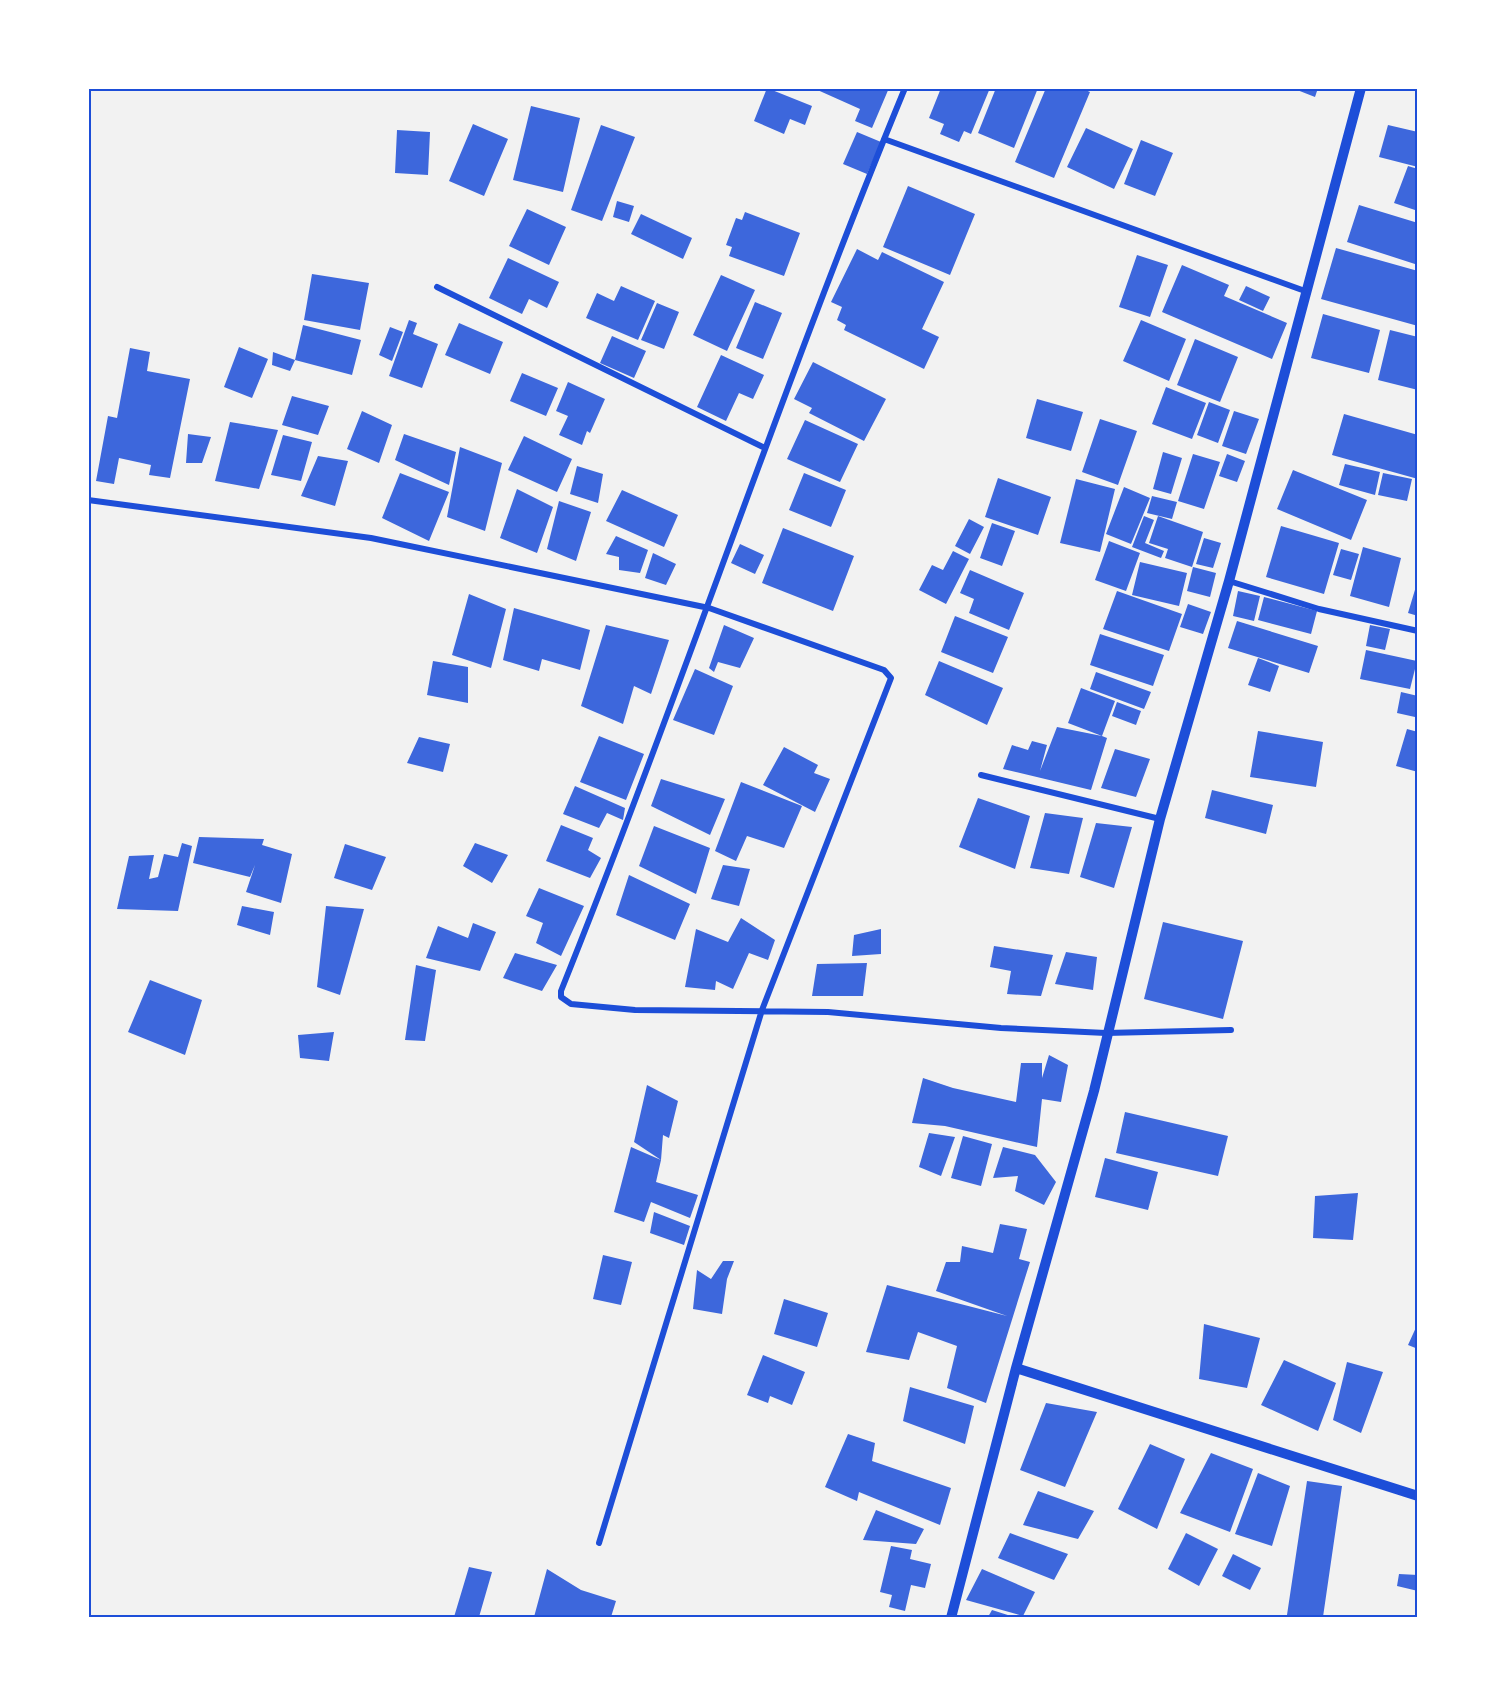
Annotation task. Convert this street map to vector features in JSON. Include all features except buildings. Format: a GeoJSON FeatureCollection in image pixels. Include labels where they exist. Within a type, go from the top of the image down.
{"type":"FeatureCollection","features":[{"type":"Feature","properties":{"kind":"street"},"geometry":{"type":"LineString","coordinates":[[905,88],[765,448],[709,608],[561,991],[561,997],[571,1004],[635,1010],[828,1012],[1001,1028],[1106,1033],[1231,1030]]}},
{"type":"Feature","properties":{"kind":"street"},"geometry":{"type":"LineString","coordinates":[[951,1617],[1016,1368],[1094,1091],[1106,1033],[1160,819],[1230,581],[1305,291],[1361,88]]}},
{"type":"Feature","properties":{"kind":"street"},"geometry":{"type":"LineString","coordinates":[[884,139],[1305,291]]}},
{"type":"Feature","properties":{"kind":"street"},"geometry":{"type":"LineString","coordinates":[[437,287],[610,369],[765,448]]}},
{"type":"Feature","properties":{"kind":"street"},"geometry":{"type":"LineString","coordinates":[[88,500],[371,538],[709,608],[884,670],[891,678],[762,1010],[599,1543]]}},
{"type":"Feature","properties":{"kind":"street"},"geometry":{"type":"LineString","coordinates":[[1230,581],[1319,609],[1418,631]]}},
{"type":"Feature","properties":{"kind":"street"},"geometry":{"type":"LineString","coordinates":[[981,775],[1160,819]]}},
{"type":"Feature","properties":{"kind":"street"},"geometry":{"type":"LineString","coordinates":[[1016,1368],[1418,1496]]}}]}
